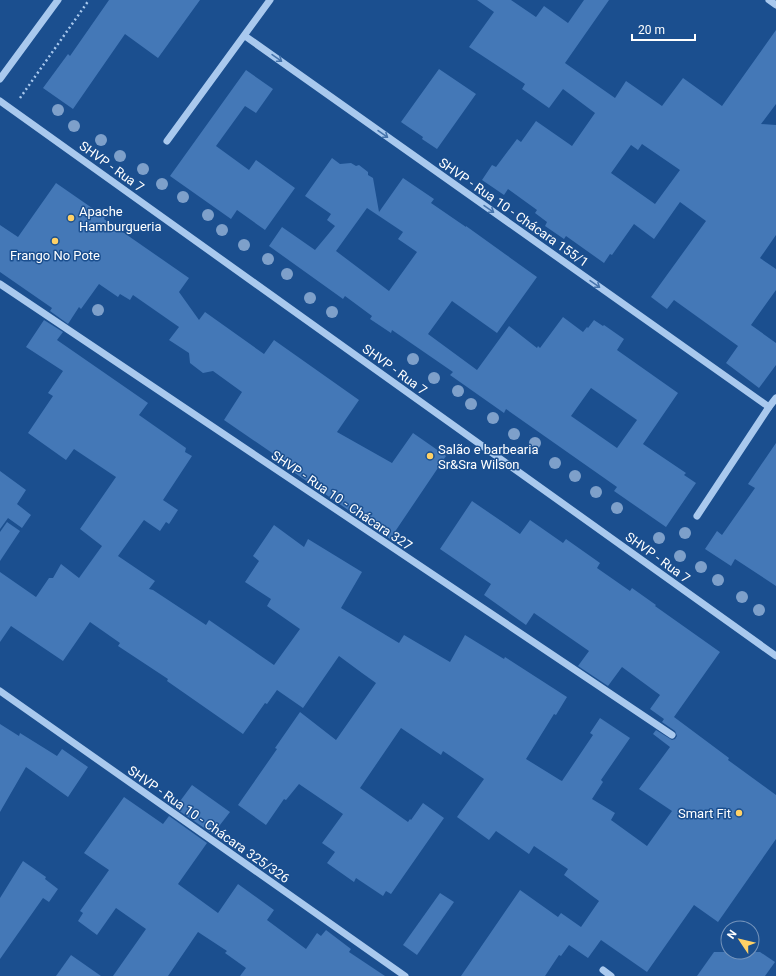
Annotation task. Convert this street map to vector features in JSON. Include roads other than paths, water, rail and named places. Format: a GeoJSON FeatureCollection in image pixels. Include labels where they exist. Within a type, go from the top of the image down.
{"type":"FeatureCollection","features":[{"type":"Feature","properties":{"kind":"street"},"geometry":{"type":"LineString","coordinates":[[0,79],[58,0]]}},
{"type":"Feature","properties":{"kind":"street"},"geometry":{"type":"LineString","coordinates":[[167,141],[270,0]]}},
{"type":"Feature","properties":{"kind":"street"},"geometry":{"type":"LineString","coordinates":[[769,0],[776,5]]}},
{"type":"Feature","properties":{"kind":"street","name":"SHVP - Rua 10 - Chácara 155/1"},"geometry":{"type":"LineString","coordinates":[[245,36],[769,407]]}},
{"type":"Feature","properties":{"kind":"street","name":"SHVP - Rua 7"},"geometry":{"type":"LineString","coordinates":[[0,101],[776,656]]}},
{"type":"Feature","properties":{"kind":"street","name":"SHVP - Rua 10 - Chácara 327"},"geometry":{"type":"LineString","coordinates":[[0,284],[672,735]]}},
{"type":"Feature","properties":{"kind":"street"},"geometry":{"type":"LineString","coordinates":[[696,516],[776,398]]}},
{"type":"Feature","properties":{"kind":"street","name":"SHVP - Rua 10 - Chácara 325/326"},"geometry":{"type":"LineString","coordinates":[[0,691],[405,976]]}},
{"type":"Feature","properties":{"kind":"street"},"geometry":{"type":"LineString","coordinates":[[603,970],[611,976]]}},
{"type":"Feature","properties":{"kind":"place","name":"Apache Hamburgueria"},"geometry":{"type":"Point","coordinates":[71,218]}},
{"type":"Feature","properties":{"kind":"place","name":"Frango No Pote"},"geometry":{"type":"Point","coordinates":[55,241]}},
{"type":"Feature","properties":{"kind":"place","name":"Salão e barbearia Sr&Sra Wilson"},"geometry":{"type":"Point","coordinates":[430,456]}},
{"type":"Feature","properties":{"kind":"place","name":"Smart Fit"},"geometry":{"type":"Point","coordinates":[739,813]}}]}
